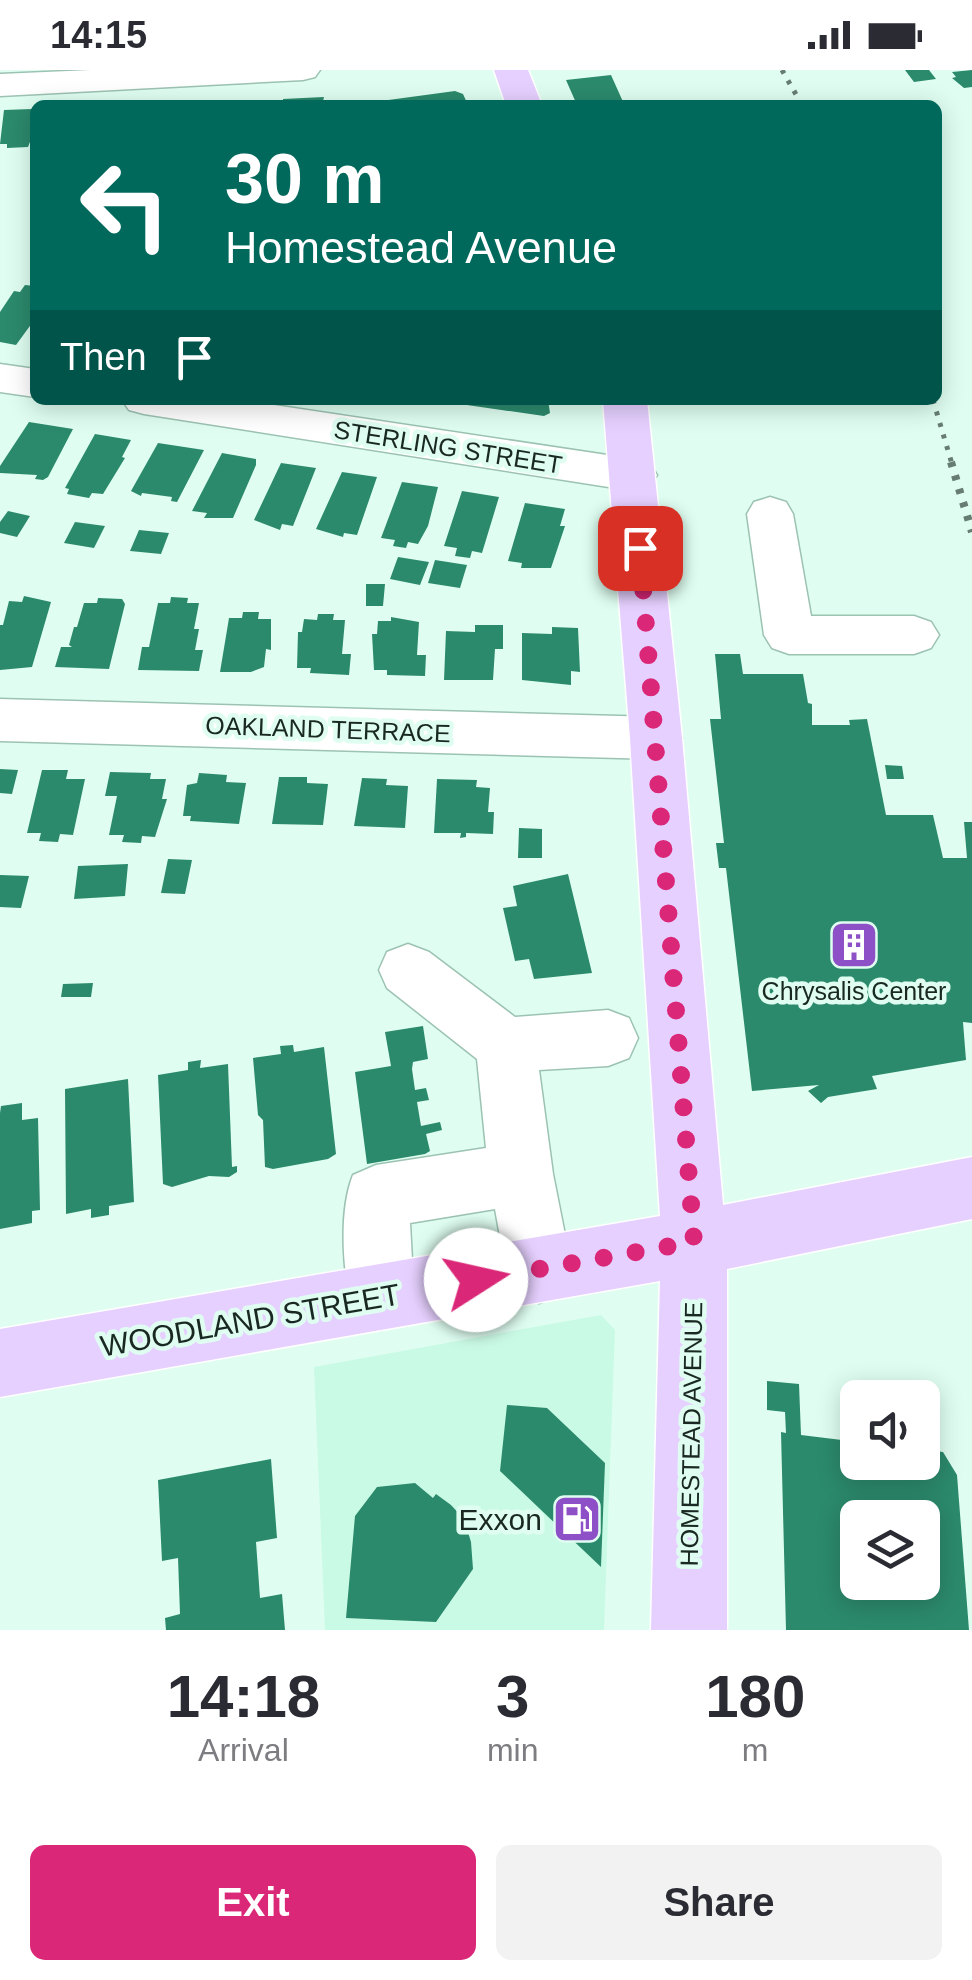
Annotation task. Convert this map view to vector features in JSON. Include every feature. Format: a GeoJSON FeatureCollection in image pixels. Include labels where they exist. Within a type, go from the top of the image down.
{"type":"FeatureCollection","features":[{"type":"Feature","properties":{"kind":"main road"},"geometry":{"type":"LineString","coordinates":[[511,70],[522,100]]}},
{"type":"Feature","properties":{"kind":"main road","name":"HOMESTEAD AVENUE"},"geometry":{"type":"LineString","coordinates":[[626,405],[656,738],[694,1242],[689,1630]]}},
{"type":"Feature","properties":{"kind":"main road","name":"WOODLAND STREET"},"geometry":{"type":"LineString","coordinates":[[0,1363],[539,1270],[972,1188]]}},
{"type":"Feature","properties":{"kind":"street"},"geometry":{"type":"LineString","coordinates":[[0,86],[303,70]]}},
{"type":"Feature","properties":{"kind":"street"},"geometry":{"type":"LineString","coordinates":[[0,378],[30,382]]}},
{"type":"Feature","properties":{"kind":"street","name":"STERLING STREET"},"geometry":{"type":"LineString","coordinates":[[177,405],[634,475]]}},
{"type":"Feature","properties":{"kind":"street"},"geometry":{"type":"LineString","coordinates":[[770,514],[789,635],[914,635]]}},
{"type":"Feature","properties":{"kind":"street","name":"OAKLAND TERRACE"},"geometry":{"type":"LineString","coordinates":[[0,720],[656,738]]}},
{"type":"Feature","properties":{"kind":"street"},"geometry":{"type":"LineString","coordinates":[[408,970],[505,1045],[608,1038]]}},
{"type":"Feature","properties":{"kind":"street"},"geometry":{"type":"LineString","coordinates":[[505,1045],[520,1174],[539,1270]]}},
{"type":"Feature","properties":{"kind":"street"},"geometry":{"type":"LineString","coordinates":[[381,1297],[376,1197],[520,1174]]}},
{"type":"Feature","properties":{"kind":"shaded area"},"geometry":{"type":"Polygon","coordinates":[[[601,1315],[615,1330],[604,1630],[325,1630],[314,1367],[601,1315]]]}},
{"type":"Feature","properties":{"kind":"building"},"geometry":{"type":"Polygon","coordinates":[[[905,70],[929,70],[936,79],[914,82],[905,70]]]}},
{"type":"Feature","properties":{"kind":"building"},"geometry":{"type":"Polygon","coordinates":[[[972,70],[972,87],[964,88],[952,78],[956,77],[952,72],[972,70]]]}},
{"type":"Feature","properties":{"kind":"building"},"geometry":{"type":"Polygon","coordinates":[[[611,75],[622,100],[575,100],[566,80],[611,75]]]}},
{"type":"Feature","properties":{"kind":"building"},"geometry":{"type":"Polygon","coordinates":[[[455,91],[466,100],[388,100],[455,91]]]}},
{"type":"Feature","properties":{"kind":"building"},"geometry":{"type":"Polygon","coordinates":[[[324,97],[323,100],[283,99],[324,97]]]}},
{"type":"Feature","properties":{"kind":"building"},"geometry":{"type":"Polygon","coordinates":[[[30,109],[28,147],[7,148],[7,144],[0,144],[4,110],[30,109]]]}},
{"type":"Feature","properties":{"kind":"building"},"geometry":{"type":"Polygon","coordinates":[[[25,285],[30,286],[30,326],[16,345],[0,342],[0,312],[14,291],[20,292],[25,285]]]}},
{"type":"Feature","properties":{"kind":"building"},"geometry":{"type":"Polygon","coordinates":[[[467,405],[549,405],[550,413],[544,416],[467,405]]]}},
{"type":"Feature","properties":{"kind":"building"},"geometry":{"type":"Polygon","coordinates":[[[29,422],[73,429],[43,480],[35,479],[37,475],[0,473],[0,466],[29,422]]]}},
{"type":"Feature","properties":{"kind":"building"},"geometry":{"type":"Polygon","coordinates":[[[95,434],[131,440],[122,457],[125,458],[103,494],[92,493],[89,498],[67,494],[69,489],[65,488],[95,434]]]}},
{"type":"Feature","properties":{"kind":"building"},"geometry":{"type":"Polygon","coordinates":[[[158,443],[204,450],[177,502],[171,501],[172,497],[142,493],[141,496],[131,491],[158,443]]]}},
{"type":"Feature","properties":{"kind":"building"},"geometry":{"type":"Polygon","coordinates":[[[222,453],[256,459],[256,465],[233,518],[204,518],[207,513],[192,511],[222,453]]]}},
{"type":"Feature","properties":{"kind":"building"},"geometry":{"type":"Polygon","coordinates":[[[281,463],[316,468],[293,526],[282,524],[280,530],[254,520],[281,463]]]}},
{"type":"Feature","properties":{"kind":"building"},"geometry":{"type":"Polygon","coordinates":[[[342,472],[377,477],[357,535],[344,533],[343,537],[316,529],[342,472]]]}},
{"type":"Feature","properties":{"kind":"building"},"geometry":{"type":"Polygon","coordinates":[[[402,482],[438,487],[428,526],[418,544],[408,542],[406,548],[393,546],[395,540],[381,538],[402,482]]]}},
{"type":"Feature","properties":{"kind":"building"},"geometry":{"type":"Polygon","coordinates":[[[462,491],[499,497],[482,553],[472,551],[470,558],[455,556],[457,548],[444,546],[462,491]]]}},
{"type":"Feature","properties":{"kind":"building"},"geometry":{"type":"Polygon","coordinates":[[[525,503],[565,509],[560,526],[565,526],[551,568],[521,568],[522,563],[508,561],[525,503]]]}},
{"type":"Feature","properties":{"kind":"building"},"geometry":{"type":"Polygon","coordinates":[[[8,511],[30,516],[17,537],[0,533],[0,522],[8,511]]]}},
{"type":"Feature","properties":{"kind":"building"},"geometry":{"type":"Polygon","coordinates":[[[75,522],[105,526],[94,548],[64,543],[75,522]]]}},
{"type":"Feature","properties":{"kind":"building"},"geometry":{"type":"Polygon","coordinates":[[[139,530],[169,533],[161,554],[130,551],[139,530]]]}},
{"type":"Feature","properties":{"kind":"building"},"geometry":{"type":"Polygon","coordinates":[[[398,557],[429,562],[420,585],[390,579],[398,557]]]}},
{"type":"Feature","properties":{"kind":"building"},"geometry":{"type":"Polygon","coordinates":[[[435,560],[467,565],[460,588],[428,583],[435,560]]]}},
{"type":"Feature","properties":{"kind":"building"},"geometry":{"type":"Polygon","coordinates":[[[366,584],[385,584],[383,606],[366,606],[366,584]]]}},
{"type":"Feature","properties":{"kind":"building"},"geometry":{"type":"Polygon","coordinates":[[[24,596],[51,602],[32,667],[0,670],[0,625],[9,601],[22,602],[24,596]]]}},
{"type":"Feature","properties":{"kind":"building"},"geometry":{"type":"Polygon","coordinates":[[[171,597],[199,603],[194,629],[199,629],[195,650],[203,650],[199,671],[138,670],[142,647],[149,647],[158,603],[170,603],[171,597]]]}},
{"type":"Feature","properties":{"kind":"building"},"geometry":{"type":"Polygon","coordinates":[[[98,598],[122,599],[125,604],[109,669],[55,667],[61,647],[72,647],[69,645],[84,603],[97,603],[98,598]]]}},
{"type":"Feature","properties":{"kind":"building"},"geometry":{"type":"Polygon","coordinates":[[[243,612],[259,612],[258,619],[271,619],[271,650],[266,649],[264,667],[251,672],[220,672],[229,618],[242,618],[243,612]]]}},
{"type":"Feature","properties":{"kind":"building"},"geometry":{"type":"Polygon","coordinates":[[[318,614],[334,614],[333,620],[345,620],[342,654],[351,654],[349,675],[310,673],[311,668],[297,668],[298,632],[302,632],[304,619],[317,620],[318,614]]]}},
{"type":"Feature","properties":{"kind":"building"},"geometry":{"type":"Polygon","coordinates":[[[391,617],[419,622],[417,655],[426,655],[425,676],[387,675],[387,670],[374,670],[372,634],[377,634],[378,621],[391,621],[391,617]]]}},
{"type":"Feature","properties":{"kind":"building"},"geometry":{"type":"Polygon","coordinates":[[[475,625],[503,625],[503,649],[495,649],[493,680],[444,680],[446,631],[475,632],[475,625]]]}},
{"type":"Feature","properties":{"kind":"building"},"geometry":{"type":"Polygon","coordinates":[[[552,627],[578,628],[580,672],[571,671],[571,685],[522,680],[522,633],[552,634],[552,627]]]}},
{"type":"Feature","properties":{"kind":"building","name":"Chrysalis Center"},"geometry":{"type":"Polygon","coordinates":[[[715,654],[740,654],[743,674],[803,674],[808,703],[812,704],[812,725],[850,725],[849,720],[867,719],[886,815],[933,815],[943,858],[967,858],[964,822],[972,822],[972,1023],[963,1022],[966,1060],[872,1076],[877,1089],[828,1097],[821,1103],[808,1091],[819,1085],[752,1091],[726,868],[719,868],[716,843],[724,843],[710,719],[721,719],[715,654]]]}},
{"type":"Feature","properties":{"kind":"building"},"geometry":{"type":"Polygon","coordinates":[[[885,765],[902,766],[904,779],[887,779],[885,765]]]}},
{"type":"Feature","properties":{"kind":"building"},"geometry":{"type":"Polygon","coordinates":[[[0,769],[18,770],[12,794],[0,793],[0,769]]]}},
{"type":"Feature","properties":{"kind":"building"},"geometry":{"type":"Polygon","coordinates":[[[42,770],[68,770],[66,779],[85,779],[73,835],[60,834],[58,842],[39,841],[41,833],[27,833],[42,770]]]}},
{"type":"Feature","properties":{"kind":"building"},"geometry":{"type":"Polygon","coordinates":[[[110,772],[151,773],[150,779],[166,779],[162,799],[167,799],[155,837],[142,836],[141,843],[122,842],[124,835],[109,835],[117,796],[105,796],[110,772]]]}},
{"type":"Feature","properties":{"kind":"building"},"geometry":{"type":"Polygon","coordinates":[[[199,773],[227,775],[226,782],[246,783],[239,824],[190,821],[191,816],[183,816],[187,785],[197,783],[199,773]]]}},
{"type":"Feature","properties":{"kind":"building"},"geometry":{"type":"Polygon","coordinates":[[[279,777],[307,777],[307,783],[328,784],[323,825],[272,824],[279,777]]]}},
{"type":"Feature","properties":{"kind":"building"},"geometry":{"type":"Polygon","coordinates":[[[362,778],[387,779],[386,785],[408,786],[405,828],[354,826],[362,778]]]}},
{"type":"Feature","properties":{"kind":"building"},"geometry":{"type":"Polygon","coordinates":[[[437,779],[477,780],[476,787],[490,788],[488,812],[494,812],[493,834],[466,833],[466,837],[460,838],[461,833],[434,833],[437,779]]]}},
{"type":"Feature","properties":{"kind":"building"},"geometry":{"type":"Polygon","coordinates":[[[519,828],[542,829],[542,858],[518,858],[519,828]]]}},
{"type":"Feature","properties":{"kind":"building"},"geometry":{"type":"Polygon","coordinates":[[[168,859],[192,860],[185,894],[161,893],[168,859]]]}},
{"type":"Feature","properties":{"kind":"building"},"geometry":{"type":"Polygon","coordinates":[[[128,864],[125,896],[74,899],[78,866],[128,864]]]}},
{"type":"Feature","properties":{"kind":"building"},"geometry":{"type":"Polygon","coordinates":[[[568,874],[592,973],[534,979],[529,959],[515,961],[503,908],[517,906],[513,886],[568,874]]]}},
{"type":"Feature","properties":{"kind":"building"},"geometry":{"type":"Polygon","coordinates":[[[0,875],[29,876],[21,908],[0,907],[0,875]]]}},
{"type":"Feature","properties":{"kind":"building"},"geometry":{"type":"Polygon","coordinates":[[[93,983],[91,997],[61,997],[63,984],[93,983]]]}},
{"type":"Feature","properties":{"kind":"building"},"geometry":{"type":"Polygon","coordinates":[[[423,1026],[428,1059],[413,1062],[412,1069],[415,1090],[426,1088],[429,1100],[417,1102],[421,1126],[440,1122],[442,1130],[426,1134],[430,1151],[425,1154],[367,1164],[355,1072],[391,1066],[385,1032],[423,1026]]]}},
{"type":"Feature","properties":{"kind":"building"},"geometry":{"type":"Polygon","coordinates":[[[293,1045],[294,1052],[324,1047],[336,1154],[328,1159],[273,1169],[265,1167],[263,1120],[258,1115],[253,1058],[281,1054],[280,1046],[293,1045]]]}},
{"type":"Feature","properties":{"kind":"building"},"geometry":{"type":"Polygon","coordinates":[[[201,1060],[200,1068],[228,1064],[232,1167],[237,1166],[237,1172],[229,1177],[209,1176],[172,1187],[163,1184],[158,1075],[188,1070],[188,1062],[201,1060]]]}},
{"type":"Feature","properties":{"kind":"building"},"geometry":{"type":"Polygon","coordinates":[[[128,1079],[134,1202],[109,1206],[109,1215],[91,1218],[91,1209],[66,1214],[65,1089],[128,1079]]]}},
{"type":"Feature","properties":{"kind":"building"},"geometry":{"type":"Polygon","coordinates":[[[22,1103],[22,1120],[38,1118],[40,1210],[32,1211],[32,1223],[0,1229],[1,1106],[22,1103]]]}},
{"type":"Feature","properties":{"kind":"building"},"geometry":{"type":"Polygon","coordinates":[[[767,1381],[799,1384],[801,1435],[840,1440],[840,1480],[940,1480],[940,1452],[943,1452],[957,1475],[969,1630],[786,1630],[781,1432],[786,1433],[785,1412],[767,1410],[767,1381]]]}},
{"type":"Feature","properties":{"kind":"building","name":"Exxon"},"geometry":{"type":"Polygon","coordinates":[[[507,1405],[547,1408],[605,1463],[601,1567],[500,1471],[507,1405]]]}},
{"type":"Feature","properties":{"kind":"building"},"geometry":{"type":"Polygon","coordinates":[[[271,1459],[277,1538],[256,1542],[260,1598],[282,1594],[285,1630],[166,1630],[165,1618],[180,1614],[178,1558],[162,1561],[158,1480],[271,1459]]]}},
{"type":"Feature","properties":{"kind":"building"},"geometry":{"type":"Polygon","coordinates":[[[415,1483],[433,1498],[436,1494],[451,1505],[464,1519],[473,1569],[436,1622],[346,1618],[355,1516],[377,1487],[415,1483]]]}},
{"type":"Feature","properties":{"kind":"railway"},"geometry":{"type":"LineString","coordinates":[[782,70],[799,100]]}},
{"type":"Feature","properties":{"kind":"railway"},"geometry":{"type":"LineString","coordinates":[[934,405],[952,464]]}},
{"type":"Feature","properties":{"kind":"railway"},"geometry":{"type":"LineString","coordinates":[[951,462],[972,532]]}},
{"type":"Feature","properties":{"kind":"place","name":"Chrysalis Center"},"geometry":{"type":"Point","coordinates":[854,945]}},
{"type":"Feature","properties":{"kind":"place","name":"Exxon"},"geometry":{"type":"Point","coordinates":[577,1519]}},
{"type":"Feature","properties":{"kind":"route"},"geometry":{"type":"LineString","coordinates":[[476,1280],[694,1242],[640,548]]}}]}
